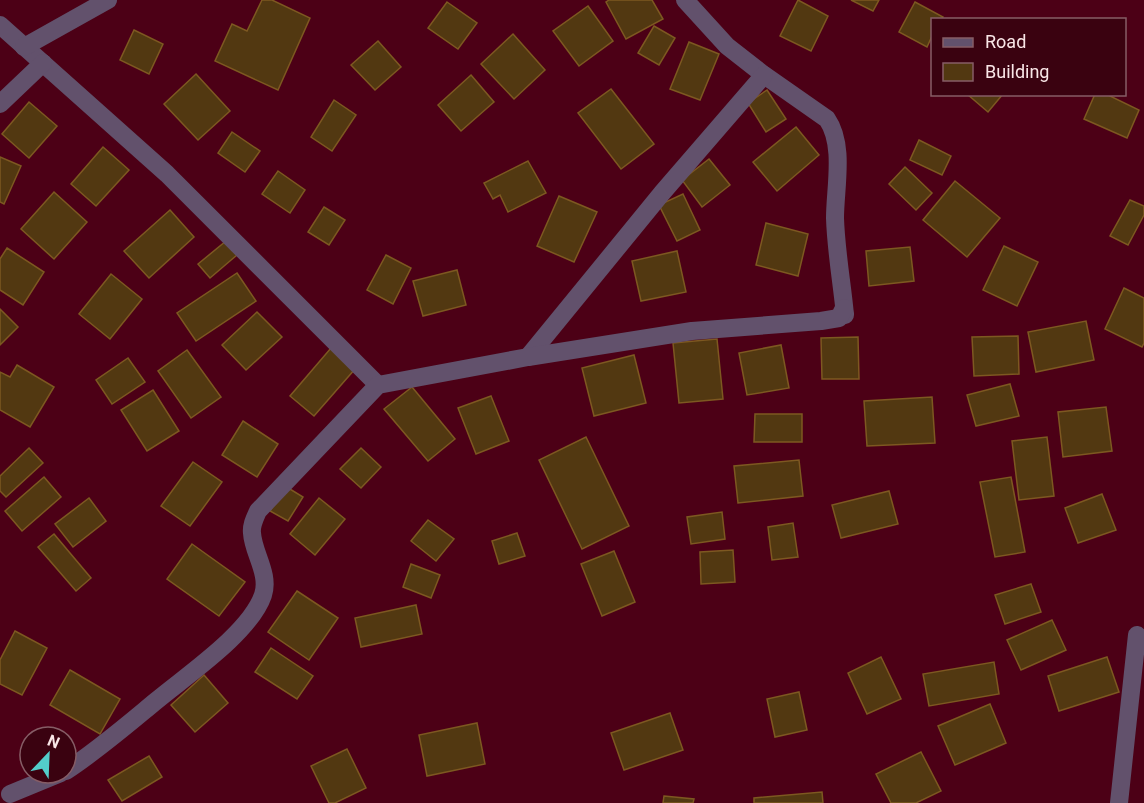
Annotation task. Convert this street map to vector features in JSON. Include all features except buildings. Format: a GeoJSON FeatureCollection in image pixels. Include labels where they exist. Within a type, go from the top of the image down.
{"type":"FeatureCollection","features":[{"type":"Feature","properties":{"kind":"street"},"geometry":{"type":"LineString","coordinates":[[24,47],[108,0]]}},
{"type":"Feature","properties":{"kind":"street"},"geometry":{"type":"LineString","coordinates":[[78,763],[218,651],[256,609],[263,595],[265,582],[252,533],[258,511],[378,386],[528,357],[692,331],[821,321],[839,318],[844,308],[845,315],[835,219],[837,141],[833,128],[827,119],[727,46],[685,0]]}},
{"type":"Feature","properties":{"kind":"street"},"geometry":{"type":"LineString","coordinates":[[0,25],[167,174],[378,386]]}},
{"type":"Feature","properties":{"kind":"street"},"geometry":{"type":"LineString","coordinates":[[0,104],[43,63]]}},
{"type":"Feature","properties":{"kind":"street"},"geometry":{"type":"LineString","coordinates":[[528,357],[662,194],[764,75]]}},
{"type":"Feature","properties":{"kind":"street"},"geometry":{"type":"LineString","coordinates":[[1119,803],[1137,635]]}},
{"type":"Feature","properties":{"kind":"street"},"geometry":{"type":"LineString","coordinates":[[7,793],[29,785]]}}]}
